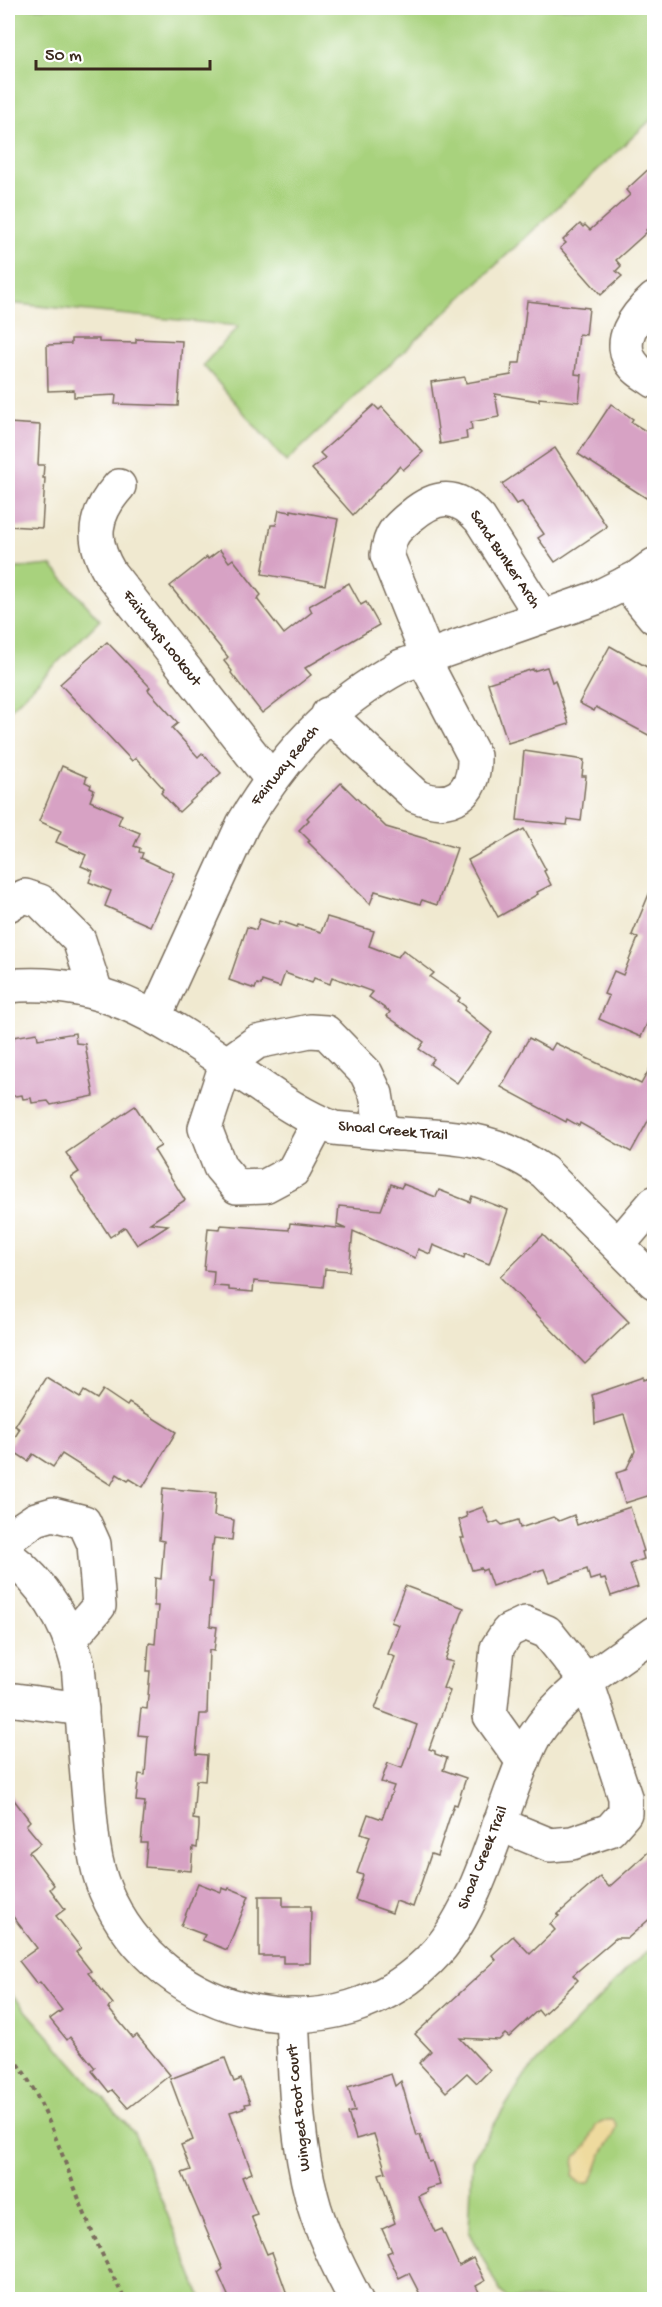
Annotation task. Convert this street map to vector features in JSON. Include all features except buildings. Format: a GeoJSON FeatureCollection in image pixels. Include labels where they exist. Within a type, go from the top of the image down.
{"type":"FeatureCollection","features":[{"type":"Feature","properties":{"kind":"street"},"geometry":{"type":"LineString","coordinates":[[654,299],[632,322],[627,338],[627,353],[636,369],[654,381]]}},
{"type":"Feature","properties":{"kind":"street","name":"Fairways Lookout"},"geometry":{"type":"LineString","coordinates":[[119,486],[107,500],[98,520],[97,540],[102,559],[110,573],[272,780]]}},
{"type":"Feature","properties":{"kind":"street","name":"Sand Bunker Arch"},"geometry":{"type":"LineString","coordinates":[[328,714],[416,796],[429,802],[446,802],[456,798],[472,780],[474,756],[425,657],[387,555],[390,538],[397,528],[424,505],[438,499],[459,501],[468,506],[480,519],[542,617]]}},
{"type":"Feature","properties":{"kind":"street","name":"Fairway Reach"},"geometry":{"type":"LineString","coordinates":[[155,1016],[243,824],[296,748],[328,714],[381,676],[425,657],[596,598],[654,565]]}},
{"type":"Feature","properties":{"kind":"street"},"geometry":{"type":"LineString","coordinates":[[626,583],[654,616]]}},
{"type":"Feature","properties":{"kind":"street"},"geometry":{"type":"LineString","coordinates":[[8,905],[25,896],[40,901],[79,940],[96,992]]}},
{"type":"Feature","properties":{"kind":"street","name":"Shoal Creek Trail"},"geometry":{"type":"LineString","coordinates":[[8,986],[54,985],[96,992],[122,1001],[155,1016],[289,1106],[334,1128],[450,1136],[479,1141],[507,1150],[524,1158],[544,1172],[654,1282]]}},
{"type":"Feature","properties":{"kind":"street"},"geometry":{"type":"LineString","coordinates":[[319,1122],[293,1171],[265,1186],[237,1188],[220,1167],[205,1128],[226,1064],[257,1042],[310,1031],[326,1032],[366,1073],[376,1094],[382,1132]]}},
{"type":"Feature","properties":{"kind":"street"},"geometry":{"type":"LineString","coordinates":[[618,1245],[654,1203]]}},
{"type":"Feature","properties":{"kind":"street"},"geometry":{"type":"LineString","coordinates":[[8,1538],[36,1519],[53,1514],[84,1522],[94,1544],[99,1606],[70,1640]]}},
{"type":"Feature","properties":{"kind":"street","name":"Shoal Creek Trail"},"geometry":{"type":"LineString","coordinates":[[8,1556],[44,1592],[70,1640],[78,1665],[93,1844],[103,1886],[124,1926],[138,1945],[164,1971],[180,1983],[214,2001],[270,2015],[311,2015],[341,2009],[375,1997],[399,1984],[436,1953],[460,1919],[477,1884],[534,1737],[552,1715],[587,1682],[654,1633]]}},
{"type":"Feature","properties":{"kind":"street"},"geometry":{"type":"LineString","coordinates":[[499,1824],[550,1845],[572,1843],[610,1830],[625,1813],[625,1797],[587,1682],[547,1632],[525,1623],[508,1631],[497,1648],[490,1716],[523,1762]]}},
{"type":"Feature","properties":{"kind":"street"},"geometry":{"type":"LineString","coordinates":[[8,1699],[82,1710]]}},
{"type":"Feature","properties":{"kind":"street","name":"Winged Foot Court"},"geometry":{"type":"LineString","coordinates":[[292,2015],[301,2150],[312,2201],[339,2268],[356,2300]]}},
{"type":"Feature","properties":{"kind":"path"},"geometry":{"type":"LineString","coordinates":[[8,2049],[26,2074],[39,2098],[96,2241],[125,2300]]}},
{"type":"Feature","properties":{"kind":"green space"},"geometry":{"type":"Polygon","coordinates":[[[8,8],[654,8],[654,117],[286,462],[203,365],[239,326],[8,303],[8,8]]]}},
{"type":"Feature","properties":{"kind":"green space"},"geometry":{"type":"Polygon","coordinates":[[[51,565],[100,620],[8,712],[8,569],[51,565]]]}},
{"type":"Feature","properties":{"kind":"green space"},"geometry":{"type":"Polygon","coordinates":[[[654,1947],[654,2299],[508,2299],[500,2291],[469,2231],[472,2160],[525,2075],[632,1964],[654,1947]]]}},
{"type":"Feature","properties":{"kind":"green space"},"geometry":{"type":"Polygon","coordinates":[[[8,1990],[134,2133],[202,2299],[8,2299],[8,1990]]]}},
{"type":"Feature","properties":{"kind":"sand"},"geometry":{"type":"Polygon","coordinates":[[[613,2120],[617,2125],[615,2133],[603,2152],[589,2183],[580,2183],[573,2177],[575,2157],[587,2145],[596,2125],[613,2120]]]}}]}
